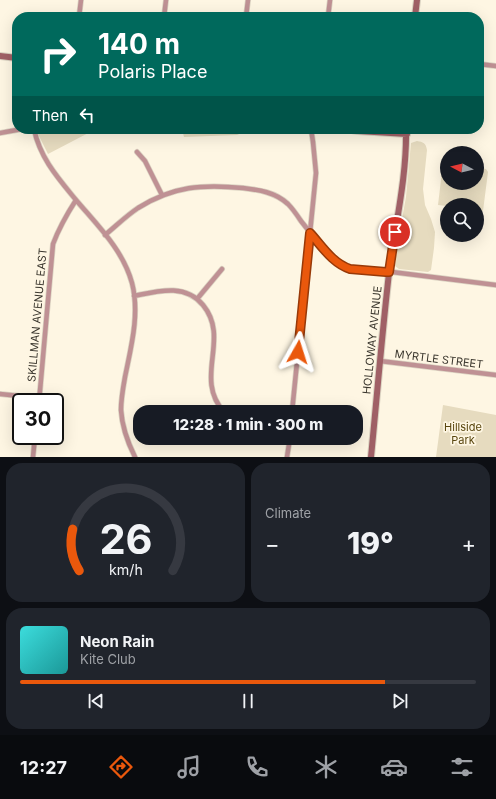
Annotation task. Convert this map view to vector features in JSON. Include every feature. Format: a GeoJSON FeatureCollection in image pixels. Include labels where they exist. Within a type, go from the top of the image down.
{"type":"FeatureCollection","features":[{"type":"Feature","properties":{"kind":"street"},"geometry":{"type":"LineString","coordinates":[[79,12],[80,0]]}},
{"type":"Feature","properties":{"kind":"street"},"geometry":{"type":"LineString","coordinates":[[165,12],[166,0]]}},
{"type":"Feature","properties":{"kind":"street"},"geometry":{"type":"LineString","coordinates":[[247,12],[248,0]]}},
{"type":"Feature","properties":{"kind":"street"},"geometry":{"type":"LineString","coordinates":[[329,12],[330,0]]}},
{"type":"Feature","properties":{"kind":"street"},"geometry":{"type":"LineString","coordinates":[[416,12],[417,0]]}},
{"type":"Feature","properties":{"kind":"street"},"geometry":{"type":"LineString","coordinates":[[0,56],[12,57]]}},
{"type":"Feature","properties":{"kind":"street"},"geometry":{"type":"LineString","coordinates":[[484,65],[496,66]]}},
{"type":"Feature","properties":{"kind":"street"},"geometry":{"type":"LineString","coordinates":[[0,133],[12,131]]}},
{"type":"Feature","properties":{"kind":"street"},"geometry":{"type":"LineString","coordinates":[[36,134],[40,148],[53,172],[116,249],[128,272],[134,296],[134,327],[121,410],[125,434],[134,457]]}},
{"type":"Feature","properties":{"kind":"street"},"geometry":{"type":"LineString","coordinates":[[293,405],[316,173],[312,134]]}},
{"type":"Feature","properties":{"kind":"street","name":"HOLLOWAY AVENUE"},"geometry":{"type":"LineString","coordinates":[[370,457],[389,272],[402,192],[406,134]]}},
{"type":"Feature","properties":{"kind":"street"},"geometry":{"type":"LineString","coordinates":[[137,152],[145,161],[162,195]]}},
{"type":"Feature","properties":{"kind":"street"},"geometry":{"type":"LineString","coordinates":[[105,235],[137,209],[162,195],[181,189],[224,186],[258,190],[274,195],[288,204],[335,262],[344,267],[350,269],[389,272],[496,285]]}},
{"type":"Feature","properties":{"kind":"street","name":"SKILLMAN AVENUE EAST"},"geometry":{"type":"LineString","coordinates":[[40,393],[53,244],[64,218],[76,200]]}},
{"type":"Feature","properties":{"kind":"street"},"geometry":{"type":"LineString","coordinates":[[197,299],[222,269]]}},
{"type":"Feature","properties":{"kind":"street"},"geometry":{"type":"LineString","coordinates":[[134,296],[166,290],[175,290],[190,294],[205,307],[212,321],[215,337],[211,385],[216,401],[219,405]]}},
{"type":"Feature","properties":{"kind":"street","name":"MYRTLE STREET"},"geometry":{"type":"LineString","coordinates":[[380,361],[496,375]]}},
{"type":"Feature","properties":{"kind":"street"},"geometry":{"type":"LineString","coordinates":[[0,394],[12,396]]}},
{"type":"Feature","properties":{"kind":"street"},"geometry":{"type":"LineString","coordinates":[[33,457],[34,445]]}},
{"type":"Feature","properties":{"kind":"street"},"geometry":{"type":"LineString","coordinates":[[288,457],[289,445]]}},
{"type":"Feature","properties":{"kind":"green space"},"geometry":{"type":"Polygon","coordinates":[[[38,134],[86,134],[48,154],[38,134]]]}},
{"type":"Feature","properties":{"kind":"green space"},"geometry":{"type":"Polygon","coordinates":[[[183,134],[239,134],[237,135],[184,137],[183,134]]]}},
{"type":"Feature","properties":{"kind":"green space"},"geometry":{"type":"Polygon","coordinates":[[[417,141],[424,143],[427,150],[423,189],[425,205],[435,232],[431,270],[428,272],[399,269],[395,266],[406,197],[411,143],[417,141]]]}},
{"type":"Feature","properties":{"kind":"green space"},"geometry":{"type":"Polygon","coordinates":[[[484,169],[486,169],[488,172],[484,203],[484,198],[440,198],[440,205],[438,205],[440,188],[440,190],[484,190],[484,169]]]}},
{"type":"Feature","properties":{"kind":"green space","name":"Hillside Park"},"geometry":{"type":"Polygon","coordinates":[[[443,405],[496,415],[496,457],[436,457],[443,405]]]}},
{"type":"Feature","properties":{"kind":"route"},"geometry":{"type":"LineString","coordinates":[[298,352],[310,233],[335,262],[344,267],[350,269],[389,272],[395,232]]}}]}
